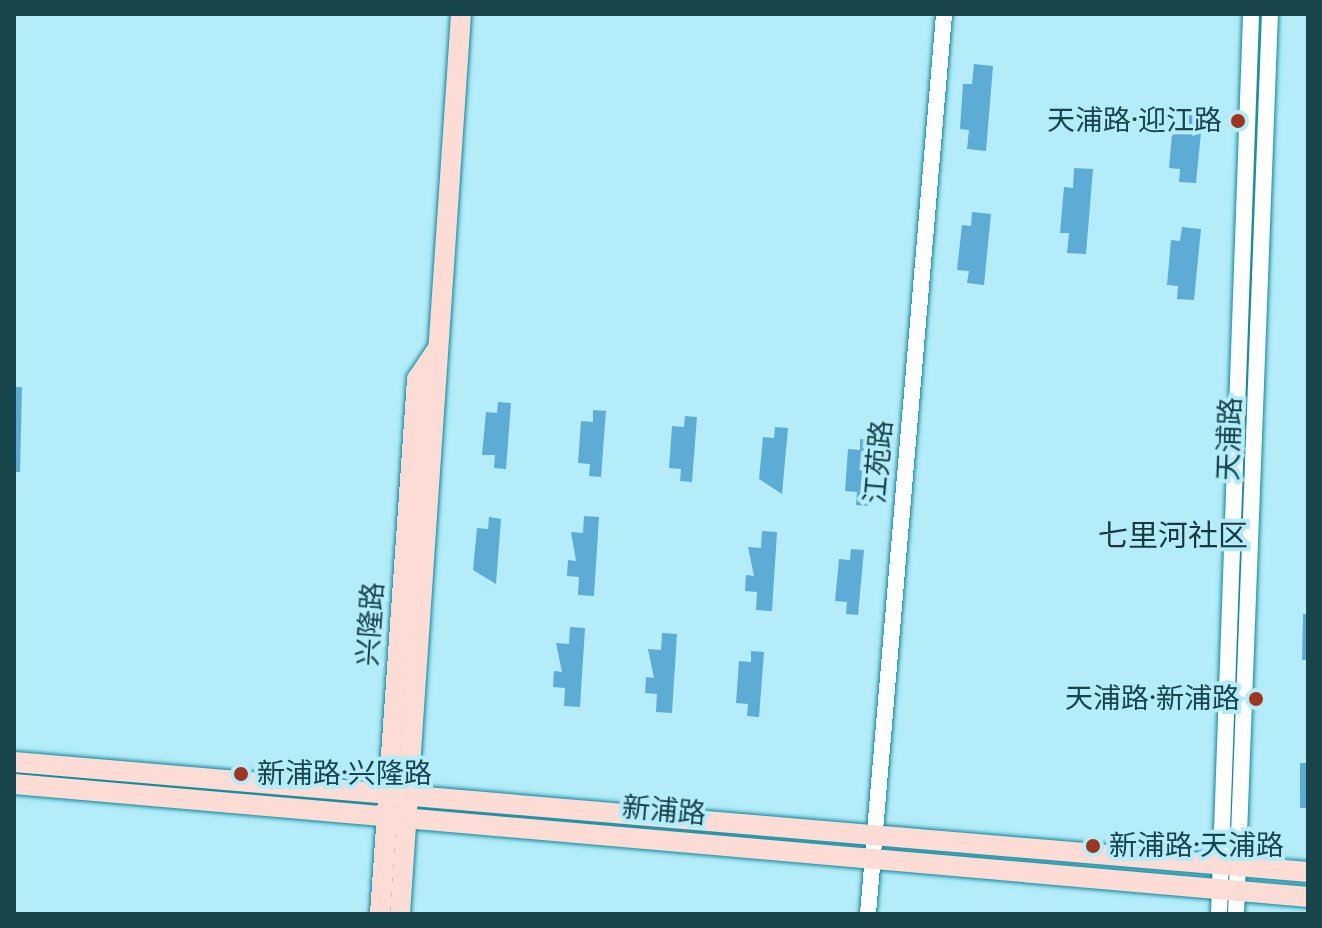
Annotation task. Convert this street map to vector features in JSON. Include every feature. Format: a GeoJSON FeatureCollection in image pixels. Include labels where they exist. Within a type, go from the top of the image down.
{"type":"FeatureCollection","features":[{"type":"Feature","properties":{"kind":"main road","name":"兴隆路"},"geometry":{"type":"LineString","coordinates":[[380,914],[394,818],[440,344],[461,14]]}},
{"type":"Feature","properties":{"kind":"main road","name":"新浦路"},"geometry":{"type":"LineString","coordinates":[[14,762],[1308,872]]}},
{"type":"Feature","properties":{"kind":"main road","name":"新浦路"},"geometry":{"type":"LineString","coordinates":[[14,784],[1308,897]]}},
{"type":"Feature","properties":{"kind":"main road","name":"兴隆路"},"geometry":{"type":"LineString","coordinates":[[394,818],[400,914]]}},
{"type":"Feature","properties":{"kind":"street","name":"江苑路"},"geometry":{"type":"LineString","coordinates":[[868,914],[944,14]]}},
{"type":"Feature","properties":{"kind":"street"},"geometry":{"type":"LineString","coordinates":[[1219,914],[1228,889],[1229,865],[1251,14]]}},
{"type":"Feature","properties":{"kind":"street","name":"天浦路"},"geometry":{"type":"LineString","coordinates":[[1229,865],[1270,14]]}},
{"type":"Feature","properties":{"kind":"street"},"geometry":{"type":"LineString","coordinates":[[1228,889],[1236,914]]}},
{"type":"Feature","properties":{"kind":"building"},"geometry":{"type":"Polygon","coordinates":[[[974,64],[993,66],[986,151],[967,149],[969,130],[960,129],[963,84],[972,84],[974,64]]]}},
{"type":"Feature","properties":{"kind":"building"},"geometry":{"type":"Polygon","coordinates":[[[1184,110],[1203,112],[1196,183],[1179,182],[1180,169],[1169,168],[1173,123],[1182,124],[1184,110]]]}},
{"type":"Feature","properties":{"kind":"building"},"geometry":{"type":"Polygon","coordinates":[[[1074,168],[1093,169],[1086,254],[1067,253],[1069,233],[1060,233],[1064,187],[1073,188],[1074,168]]]}},
{"type":"Feature","properties":{"kind":"building"},"geometry":{"type":"Polygon","coordinates":[[[972,212],[991,214],[984,285],[967,283],[969,271],[957,270],[962,225],[971,226],[972,212]]]}},
{"type":"Feature","properties":{"kind":"building"},"geometry":{"type":"Polygon","coordinates":[[[1182,227],[1201,229],[1194,300],[1177,299],[1178,286],[1167,285],[1171,240],[1180,241],[1182,227]]]}},
{"type":"Feature","properties":{"kind":"building"},"geometry":{"type":"Polygon","coordinates":[[[14,387],[22,387],[20,472],[14,472],[14,387]]]}},
{"type":"Feature","properties":{"kind":"building"},"geometry":{"type":"Polygon","coordinates":[[[498,402],[511,403],[506,469],[494,468],[495,455],[482,455],[486,412],[497,413],[498,402]]]}},
{"type":"Feature","properties":{"kind":"building"},"geometry":{"type":"Polygon","coordinates":[[[593,410],[606,411],[601,477],[589,476],[590,464],[578,463],[581,421],[593,422],[593,410]]]}},
{"type":"Feature","properties":{"kind":"building"},"geometry":{"type":"Polygon","coordinates":[[[685,416],[697,417],[692,482],[680,481],[681,469],[669,468],[672,426],[684,427],[685,416]]]}},
{"type":"Feature","properties":{"kind":"building"},"geometry":{"type":"Polygon","coordinates":[[[775,427],[788,428],[782,494],[759,479],[763,437],[774,438],[775,427]]]}},
{"type":"Feature","properties":{"kind":"building"},"geometry":{"type":"Polygon","coordinates":[[[860,439],[873,440],[868,506],[856,505],[857,492],[845,491],[848,449],[860,450],[860,439]]]}},
{"type":"Feature","properties":{"kind":"building"},"geometry":{"type":"Polygon","coordinates":[[[584,516],[599,517],[594,596],[578,595],[579,577],[567,576],[568,560],[576,561],[571,532],[583,533],[584,516]]]}},
{"type":"Feature","properties":{"kind":"building"},"geometry":{"type":"Polygon","coordinates":[[[489,517],[501,519],[496,584],[473,570],[477,528],[488,529],[489,517]]]}},
{"type":"Feature","properties":{"kind":"building"},"geometry":{"type":"Polygon","coordinates":[[[762,531],[777,532],[772,611],[756,610],[757,592],[745,591],[746,575],[754,576],[748,547],[761,548],[762,531]]]}},
{"type":"Feature","properties":{"kind":"building"},"geometry":{"type":"Polygon","coordinates":[[[851,549],[864,550],[858,615],[846,614],[847,602],[835,601],[839,559],[850,560],[851,549]]]}},
{"type":"Feature","properties":{"kind":"building"},"geometry":{"type":"Polygon","coordinates":[[[1303,614],[1308,614],[1308,660],[1302,660],[1303,614]]]}},
{"type":"Feature","properties":{"kind":"building"},"geometry":{"type":"Polygon","coordinates":[[[570,627],[585,628],[580,707],[564,706],[565,688],[553,687],[554,671],[562,672],[556,643],[569,644],[570,627]]]}},
{"type":"Feature","properties":{"kind":"building"},"geometry":{"type":"Polygon","coordinates":[[[662,633],[677,634],[672,713],[656,712],[657,694],[645,693],[646,677],[654,678],[648,649],[661,650],[662,633]]]}},
{"type":"Feature","properties":{"kind":"building"},"geometry":{"type":"Polygon","coordinates":[[[751,651],[764,652],[759,717],[747,716],[748,704],[736,703],[739,661],[751,662],[751,651]]]}},
{"type":"Feature","properties":{"kind":"building"},"geometry":{"type":"Polygon","coordinates":[[[1300,763],[1308,763],[1308,808],[1300,808],[1300,763]]]}},
{"type":"Feature","properties":{"kind":"place","name":"天浦路·迎江路"},"geometry":{"type":"Point","coordinates":[1238,121]}},
{"type":"Feature","properties":{"kind":"place","name":"天浦路·新浦路"},"geometry":{"type":"Point","coordinates":[1256,699]}},
{"type":"Feature","properties":{"kind":"place","name":"新浦路·兴隆路"},"geometry":{"type":"Point","coordinates":[241,774]}},
{"type":"Feature","properties":{"kind":"place","name":"新浦路·天浦路"},"geometry":{"type":"Point","coordinates":[1093,846]}},
{"type":"Feature","properties":{"kind":"district","name":"七里河社区"},"geometry":{"type":"Point","coordinates":[1173,536]}}]}
